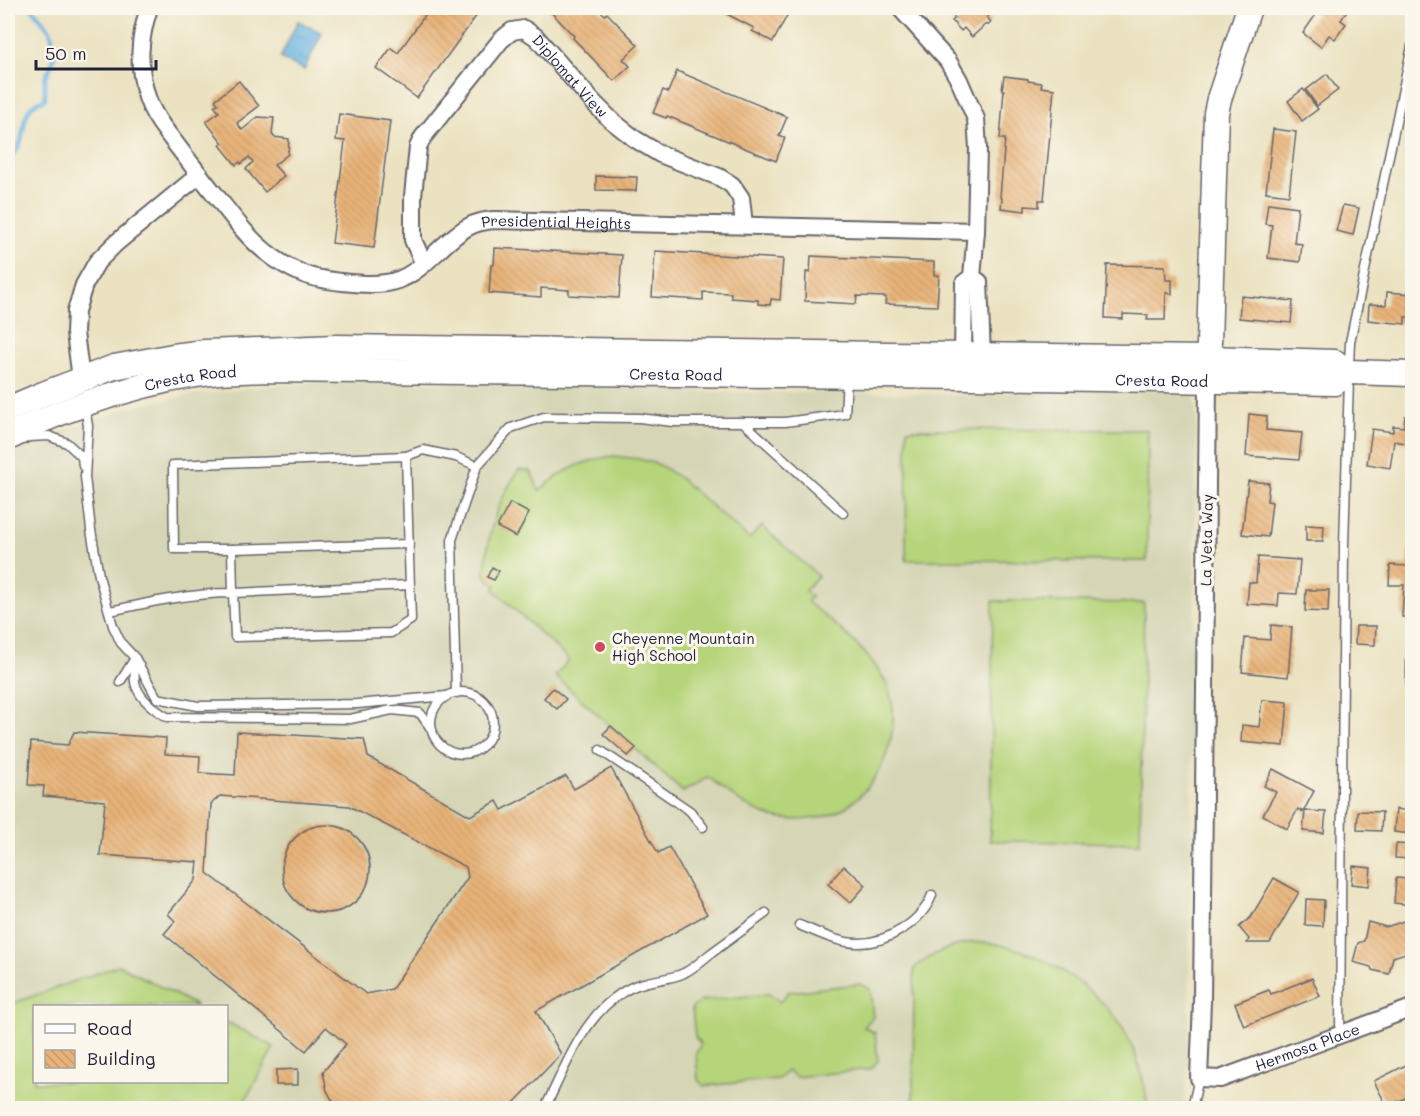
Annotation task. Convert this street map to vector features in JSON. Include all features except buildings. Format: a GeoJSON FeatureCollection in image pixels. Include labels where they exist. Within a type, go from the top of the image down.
{"type":"FeatureCollection","features":[{"type":"Feature","properties":{"kind":"main road","name":"La Veta Way"},"geometry":{"type":"LineString","coordinates":[[1208,370],[1216,113],[1249,8]]}},
{"type":"Feature","properties":{"kind":"main road","name":"Cresta Road"},"geometry":{"type":"LineString","coordinates":[[8,435],[51,415],[114,367],[173,356],[264,349],[336,347],[847,365],[1267,371],[1335,362],[1349,372],[1413,374]]}},
{"type":"Feature","properties":{"kind":"main road","name":"Cresta Road"},"geometry":{"type":"LineString","coordinates":[[847,365],[973,356],[1208,370]]}},
{"type":"Feature","properties":{"kind":"main road","name":"Cresta Road"},"geometry":{"type":"LineString","coordinates":[[8,409],[82,391]]}},
{"type":"Feature","properties":{"kind":"street","name":"Presidential Heights"},"geometry":{"type":"LineString","coordinates":[[149,8],[143,27],[140,53],[148,99],[158,121],[249,236],[266,252],[301,273],[321,279],[374,284],[401,279],[424,264],[467,227],[494,220],[976,231]]}},
{"type":"Feature","properties":{"kind":"street"},"geometry":{"type":"LineString","coordinates":[[900,8],[948,61],[976,119],[978,148],[976,231],[972,277],[979,282],[973,356]]}},
{"type":"Feature","properties":{"kind":"street","name":"Diplomat View"},"geometry":{"type":"LineString","coordinates":[[424,264],[413,240],[413,196],[418,147],[423,137],[501,39],[512,31],[524,29],[536,37],[611,120],[635,139],[660,154],[719,177],[732,185],[741,198],[744,225]]}},
{"type":"Feature","properties":{"kind":"street"},"geometry":{"type":"LineString","coordinates":[[82,391],[75,333],[76,311],[84,285],[97,262],[116,243],[199,175]]}},
{"type":"Feature","properties":{"kind":"street","name":"La Veta Way"},"geometry":{"type":"LineString","coordinates":[[1199,1078],[1202,1001],[1208,370]]}},
{"type":"Feature","properties":{"kind":"street","name":"Hermosa Place"},"geometry":{"type":"LineString","coordinates":[[1199,1078],[1220,1079],[1413,1008]]}},
{"type":"Feature","properties":{"kind":"lane"},"geometry":{"type":"LineString","coordinates":[[1340,1036],[1344,545],[1350,342],[1413,46]]}},
{"type":"Feature","properties":{"kind":"lane"},"geometry":{"type":"LineString","coordinates":[[456,693],[452,540],[477,466],[511,428],[544,417],[639,418],[673,422],[784,422],[845,414],[847,365]]}},
{"type":"Feature","properties":{"kind":"lane"},"geometry":{"type":"LineString","coordinates":[[82,391],[88,426],[85,477]]}},
{"type":"Feature","properties":{"kind":"lane"},"geometry":{"type":"LineString","coordinates":[[743,422],[843,513]]}},
{"type":"Feature","properties":{"kind":"lane"},"geometry":{"type":"LineString","coordinates":[[8,447],[29,437],[49,436],[67,443],[82,457],[99,576],[113,626],[121,643],[135,658],[157,698],[198,706],[357,704],[467,693],[477,696],[491,712],[492,733],[479,749],[459,754],[450,752],[441,746],[420,713],[392,710],[350,719],[168,717],[154,709],[135,685],[135,658]]}},
{"type":"Feature","properties":{"kind":"lane"},"geometry":{"type":"LineString","coordinates":[[409,544],[174,549],[173,465],[406,456],[423,450],[456,457],[477,466]]}},
{"type":"Feature","properties":{"kind":"lane"},"geometry":{"type":"LineString","coordinates":[[232,549],[236,637],[391,633],[411,620],[406,456]]}},
{"type":"Feature","properties":{"kind":"lane"},"geometry":{"type":"LineString","coordinates":[[110,611],[156,600],[218,592],[410,585]]}},
{"type":"Feature","properties":{"kind":"lane"},"geometry":{"type":"LineString","coordinates":[[120,682],[135,658]]}},
{"type":"Feature","properties":{"kind":"lane"},"geometry":{"type":"LineString","coordinates":[[432,730],[434,710],[447,696]]}},
{"type":"Feature","properties":{"kind":"lane"},"geometry":{"type":"LineString","coordinates":[[600,750],[690,811],[703,827]]}},
{"type":"Feature","properties":{"kind":"lane"},"geometry":{"type":"LineString","coordinates":[[799,925],[842,941],[856,944],[871,943],[908,926],[928,904],[932,895]]}},
{"type":"Feature","properties":{"kind":"lane"},"geometry":{"type":"LineString","coordinates":[[545,1108],[583,1033],[605,1006],[629,988],[668,979],[696,966],[766,914]]}},
{"type":"Feature","properties":{"kind":"lane"},"geometry":{"type":"LineString","coordinates":[[1192,1108],[1199,1078]]}},
{"type":"Feature","properties":{"kind":"shaded area","name":"Cheyenne Mountain High School"},"geometry":{"type":"Polygon","coordinates":[[[319,381],[625,384],[709,392],[981,395],[1053,390],[1188,391],[1192,393],[1195,399],[1196,447],[1188,1067],[1184,1108],[8,1108],[8,453],[30,442],[128,408],[188,395],[319,381]]]}},
{"type":"Feature","properties":{"kind":"green space"},"geometry":{"type":"Polygon","coordinates":[[[907,429],[1148,430],[1147,561],[906,560],[907,429]]]}},
{"type":"Feature","properties":{"kind":"green space"},"geometry":{"type":"Polygon","coordinates":[[[613,456],[639,459],[660,465],[681,479],[749,539],[762,526],[818,576],[805,591],[812,597],[807,601],[851,639],[870,659],[886,683],[892,700],[891,738],[885,756],[866,790],[852,803],[825,816],[789,820],[772,817],[752,809],[708,777],[683,792],[555,676],[569,660],[494,590],[496,585],[485,574],[488,546],[494,519],[504,494],[519,470],[531,471],[539,491],[573,467],[613,456]]]}},
{"type":"Feature","properties":{"kind":"green space"},"geometry":{"type":"Polygon","coordinates":[[[993,601],[1144,603],[1140,843],[990,841],[993,601]]]}},
{"type":"Feature","properties":{"kind":"green space"},"geometry":{"type":"Polygon","coordinates":[[[973,942],[996,944],[1035,956],[1074,979],[1092,993],[1107,1008],[1130,1042],[1142,1074],[1148,1108],[907,1108],[907,1104],[913,1103],[914,968],[942,951],[973,942]]]}},
{"type":"Feature","properties":{"kind":"green space"},"geometry":{"type":"Polygon","coordinates":[[[119,965],[195,1005],[33,1005],[33,1083],[228,1083],[228,1023],[274,1047],[241,1108],[8,1108],[8,1005],[119,965]]]}},
{"type":"Feature","properties":{"kind":"green space"},"geometry":{"type":"Polygon","coordinates":[[[860,984],[870,989],[873,1017],[864,1027],[875,1033],[878,1061],[871,1069],[796,1077],[788,1071],[778,1079],[704,1086],[698,1080],[696,1053],[701,1044],[695,1037],[692,1008],[700,1001],[769,994],[780,1002],[788,992],[860,984]]]}},
{"type":"Feature","properties":{"kind":"water"},"geometry":{"type":"Polygon","coordinates":[[[298,21],[322,33],[304,70],[280,58],[298,21]]]}},
{"type":"Feature","properties":{"kind":"waterway"},"geometry":{"type":"LineString","coordinates":[[8,159],[19,146],[28,111],[33,105],[45,99],[45,78],[52,64],[55,50],[50,30],[32,8]]}},
{"type":"Feature","properties":{"kind":"waterway"},"geometry":{"type":"LineString","coordinates":[[8,290],[10,292],[8,307]]}},
{"type":"Feature","properties":{"kind":"place","name":"Cheyenne Mountain High School"},"geometry":{"type":"Point","coordinates":[600,647]}}]}
